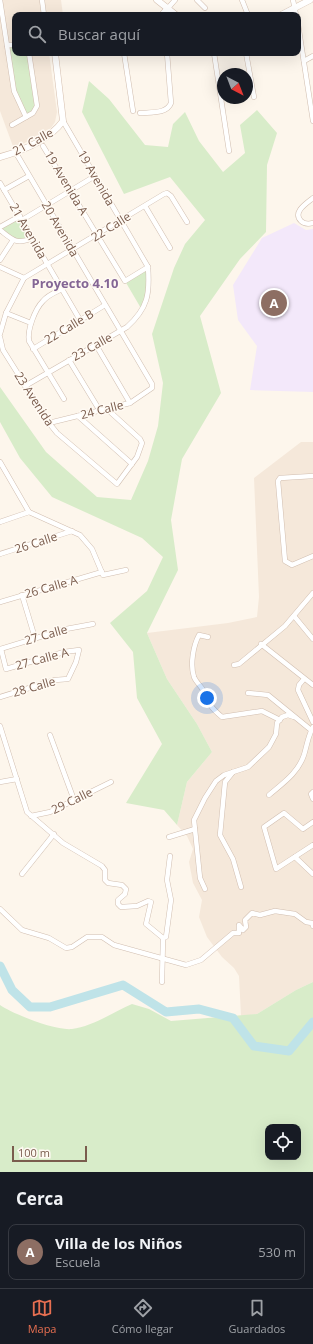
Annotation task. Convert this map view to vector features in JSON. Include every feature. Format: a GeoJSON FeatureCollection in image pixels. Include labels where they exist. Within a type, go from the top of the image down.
{"type":"FeatureCollection","features":[{"type":"Feature","properties":{"kind":"street"},"geometry":{"type":"LineString","coordinates":[[0,0],[14,91],[26,117]]}},
{"type":"Feature","properties":{"kind":"street"},"geometry":{"type":"LineString","coordinates":[[42,0],[44,12]]}},
{"type":"Feature","properties":{"kind":"street"},"geometry":{"type":"LineString","coordinates":[[157,0],[173,12]]}},
{"type":"Feature","properties":{"kind":"street"},"geometry":{"type":"LineString","coordinates":[[165,12],[175,0]]}},
{"type":"Feature","properties":{"kind":"street"},"geometry":{"type":"LineString","coordinates":[[197,0],[205,8]]}},
{"type":"Feature","properties":{"kind":"street"},"geometry":{"type":"LineString","coordinates":[[242,0],[247,12]]}},
{"type":"Feature","properties":{"kind":"street"},"geometry":{"type":"LineString","coordinates":[[293,0],[296,12]]}},
{"type":"Feature","properties":{"kind":"street"},"geometry":{"type":"LineString","coordinates":[[287,12],[310,0]]}},
{"type":"Feature","properties":{"kind":"street"},"geometry":{"type":"LineString","coordinates":[[301,42],[311,97],[313,121]]}},
{"type":"Feature","properties":{"kind":"street"},"geometry":{"type":"LineString","coordinates":[[7,45],[12,44]]}},
{"type":"Feature","properties":{"kind":"street","name":"21 Calle"},"geometry":{"type":"LineString","coordinates":[[12,125],[26,117],[35,110],[37,106],[29,56]]}},
{"type":"Feature","properties":{"kind":"street","name":"19 Avenida"},"geometry":{"type":"LineString","coordinates":[[55,56],[63,121],[148,267],[148,298]]}},
{"type":"Feature","properties":{"kind":"street"},"geometry":{"type":"LineString","coordinates":[[124,56],[133,111]]}},
{"type":"Feature","properties":{"kind":"street"},"geometry":{"type":"LineString","coordinates":[[140,113],[166,110],[169,108],[171,103],[167,56]]}},
{"type":"Feature","properties":{"kind":"street"},"geometry":{"type":"LineString","coordinates":[[214,56],[229,151]]}},
{"type":"Feature","properties":{"kind":"street"},"geometry":{"type":"LineString","coordinates":[[247,56],[254,97]]}},
{"type":"Feature","properties":{"kind":"street"},"geometry":{"type":"LineString","coordinates":[[304,61],[313,56]]}},
{"type":"Feature","properties":{"kind":"street","name":"21 Calle"},"geometry":{"type":"LineString","coordinates":[[0,157],[16,153],[50,134],[58,128],[63,121]]}},
{"type":"Feature","properties":{"kind":"street","name":"19 Avenida A"},"geometry":{"type":"LineString","coordinates":[[43,146],[125,281],[148,267]]}},
{"type":"Feature","properties":{"kind":"street","name":"20 Avenida"},"geometry":{"type":"LineString","coordinates":[[16,153],[152,384],[152,388]]}},
{"type":"Feature","properties":{"kind":"street"},"geometry":{"type":"LineString","coordinates":[[4,190],[29,176]]}},
{"type":"Feature","properties":{"kind":"street"},"geometry":{"type":"LineString","coordinates":[[0,227],[46,205],[95,176]]}},
{"type":"Feature","properties":{"kind":"street","name":"21 Avenida"},"geometry":{"type":"LineString","coordinates":[[0,183],[80,320]]}},
{"type":"Feature","properties":{"kind":"street","name":"22 Calle"},"geometry":{"type":"LineString","coordinates":[[24,278],[167,193],[187,222]]}},
{"type":"Feature","properties":{"kind":"street"},"geometry":{"type":"LineString","coordinates":[[313,198],[299,211],[299,220],[304,223],[313,223]]}},
{"type":"Feature","properties":{"kind":"street"},"geometry":{"type":"LineString","coordinates":[[144,206],[170,248]]}},
{"type":"Feature","properties":{"kind":"street"},"geometry":{"type":"LineString","coordinates":[[0,230],[13,240],[21,243],[33,238]]}},
{"type":"Feature","properties":{"kind":"street"},"geometry":{"type":"LineString","coordinates":[[0,260],[13,240]]}},
{"type":"Feature","properties":{"kind":"street"},"geometry":{"type":"LineString","coordinates":[[0,267],[24,278],[6,313],[0,335]]}},
{"type":"Feature","properties":{"kind":"street"},"geometry":{"type":"LineString","coordinates":[[62,289],[43,301],[31,323],[28,334],[47,373],[64,400]]}},
{"type":"Feature","properties":{"kind":"street","name":"23 Calle"},"geometry":{"type":"LineString","coordinates":[[25,386],[120,331],[137,317],[148,298]]}},
{"type":"Feature","properties":{"kind":"street","name":"22 Calle B"},"geometry":{"type":"LineString","coordinates":[[34,349],[105,305]]}},
{"type":"Feature","properties":{"kind":"street"},"geometry":{"type":"LineString","coordinates":[[6,313],[31,323]]}},
{"type":"Feature","properties":{"kind":"street","name":"23 Avenida"},"geometry":{"type":"LineString","coordinates":[[0,335],[3,350],[48,423],[57,433],[116,484],[132,464]]}},
{"type":"Feature","properties":{"kind":"street"},"geometry":{"type":"LineString","coordinates":[[96,345],[130,403]]}},
{"type":"Feature","properties":{"kind":"street"},"geometry":{"type":"LineString","coordinates":[[69,360],[100,411]]}},
{"type":"Feature","properties":{"kind":"street","name":"24 Calle"},"geometry":{"type":"LineString","coordinates":[[48,423],[130,403],[152,388]]}},
{"type":"Feature","properties":{"kind":"street"},"geometry":{"type":"LineString","coordinates":[[78,416],[132,464],[137,457],[142,441],[107,409]]}},
{"type":"Feature","properties":{"kind":"street"},"geometry":{"type":"LineString","coordinates":[[0,462],[2,469],[29,512],[72,531],[86,540],[94,554],[102,574]]}},
{"type":"Feature","properties":{"kind":"street"},"geometry":{"type":"LineString","coordinates":[[313,476],[280,478],[278,481],[285,561],[292,565],[313,556]]}},
{"type":"Feature","properties":{"kind":"street"},"geometry":{"type":"LineString","coordinates":[[0,522],[29,512]]}},
{"type":"Feature","properties":{"kind":"street","name":"26 Calle"},"geometry":{"type":"LineString","coordinates":[[0,554],[72,531]]}},
{"type":"Feature","properties":{"kind":"street","name":"26 Calle A"},"geometry":{"type":"LineString","coordinates":[[0,602],[102,574],[126,570]]}},
{"type":"Feature","properties":{"kind":"street"},"geometry":{"type":"LineString","coordinates":[[234,665],[238,664],[285,626],[313,593]]}},
{"type":"Feature","properties":{"kind":"street"},"geometry":{"type":"LineString","coordinates":[[22,595],[35,638]]}},
{"type":"Feature","properties":{"kind":"street"},"geometry":{"type":"LineString","coordinates":[[294,616],[313,639]]}},
{"type":"Feature","properties":{"kind":"street","name":"27 Calle"},"geometry":{"type":"LineString","coordinates":[[0,649],[66,629],[93,624]]}},
{"type":"Feature","properties":{"kind":"street"},"geometry":{"type":"LineString","coordinates":[[208,638],[199,635],[195,642],[193,654],[194,678],[203,689],[210,707],[222,717],[262,711],[280,720]]}},
{"type":"Feature","properties":{"kind":"street"},"geometry":{"type":"LineString","coordinates":[[261,644],[313,685]]}},
{"type":"Feature","properties":{"kind":"street","name":"27 Calle A"},"geometry":{"type":"LineString","coordinates":[[0,649],[6,669],[64,652],[79,650],[76,662],[68,679]]}},
{"type":"Feature","properties":{"kind":"street","name":"28 Calle"},"geometry":{"type":"LineString","coordinates":[[0,697],[55,680],[68,679]]}},
{"type":"Feature","properties":{"kind":"street"},"geometry":{"type":"LineString","coordinates":[[304,679],[299,685],[298,690],[313,722]]}},
{"type":"Feature","properties":{"kind":"street"},"geometry":{"type":"LineString","coordinates":[[248,693],[268,695],[290,711],[294,717]]}},
{"type":"Feature","properties":{"kind":"street"},"geometry":{"type":"LineString","coordinates":[[205,889],[200,878],[194,820],[216,781],[224,775],[248,767],[269,747],[276,734],[277,723],[286,715],[294,717],[312,729],[299,765],[292,775],[269,796]]}},
{"type":"Feature","properties":{"kind":"street"},"geometry":{"type":"LineString","coordinates":[[0,726],[25,807],[32,816],[64,843],[102,866],[105,870],[105,880],[108,883],[122,885],[126,889],[125,894],[118,900],[118,904],[121,907],[137,906],[151,902],[146,924],[163,938]]}},
{"type":"Feature","properties":{"kind":"street"},"geometry":{"type":"LineString","coordinates":[[50,735],[74,800]]}},
{"type":"Feature","properties":{"kind":"street"},"geometry":{"type":"LineString","coordinates":[[234,771],[225,782],[220,834],[233,859],[241,888]]}},
{"type":"Feature","properties":{"kind":"street"},"geometry":{"type":"LineString","coordinates":[[0,782],[16,779]]}},
{"type":"Feature","properties":{"kind":"street","name":"29 Calle"},"geometry":{"type":"LineString","coordinates":[[32,816],[50,812],[111,782]]}},
{"type":"Feature","properties":{"kind":"street"},"geometry":{"type":"LineString","coordinates":[[313,822],[303,829],[284,813],[264,827],[276,869],[313,845]]}},
{"type":"Feature","properties":{"kind":"street"},"geometry":{"type":"LineString","coordinates":[[169,838],[195,829]]}},
{"type":"Feature","properties":{"kind":"street","name":"29 Calle"},"geometry":{"type":"LineString","coordinates":[[22,874],[54,834]]}},
{"type":"Feature","properties":{"kind":"street"},"geometry":{"type":"LineString","coordinates":[[162,982],[164,959],[163,938],[166,937],[171,900],[167,880],[170,856]]}},
{"type":"Feature","properties":{"kind":"street"},"geometry":{"type":"LineString","coordinates":[[295,857],[313,874]]}},
{"type":"Feature","properties":{"kind":"street"},"geometry":{"type":"LineString","coordinates":[[0,909],[22,930],[49,938],[66,948],[72,947],[87,937],[102,937],[114,945],[186,965],[201,960],[234,933],[239,934],[239,925],[243,930],[246,927],[245,920],[252,913],[260,916],[276,911],[295,914],[306,922],[312,923],[313,926]]}},
{"type":"Feature","properties":{"kind":"shaded area"},"geometry":{"type":"Polygon","coordinates":[[[0,0],[61,0],[63,12],[12,12],[12,56],[49,56],[57,112],[55,122],[51,128],[14,149],[0,111],[0,0]]]}},
{"type":"Feature","properties":{"kind":"shaded area"},"geometry":{"type":"Polygon","coordinates":[[[294,223],[306,230],[313,229],[313,392],[250,390],[257,346],[238,320],[233,285],[262,238],[294,223]]]}},
{"type":"Feature","properties":{"kind":"shaded area"},"geometry":{"type":"Polygon","coordinates":[[[301,442],[313,442],[313,982],[296,990],[257,1014],[241,1016],[239,976],[234,968],[222,957],[207,937],[199,917],[202,900],[193,883],[189,862],[193,849],[187,836],[177,825],[187,782],[212,752],[197,724],[167,679],[147,633],[228,623],[257,617],[259,597],[254,478],[301,442]]]}},
{"type":"Feature","properties":{"kind":"green space"},"geometry":{"type":"Polygon","coordinates":[[[7,45],[12,45],[12,56],[29,56],[35,110],[26,117],[14,91],[7,45]]]}},
{"type":"Feature","properties":{"kind":"green space"},"geometry":{"type":"Polygon","coordinates":[[[89,81],[109,99],[145,145],[168,147],[173,124],[185,112],[199,141],[223,172],[245,153],[240,125],[257,110],[277,133],[267,165],[266,232],[240,259],[200,316],[221,393],[182,459],[171,520],[178,570],[147,633],[167,679],[197,724],[212,752],[187,782],[177,825],[164,810],[126,803],[162,744],[137,698],[133,652],[110,623],[147,591],[163,557],[142,538],[52,497],[20,458],[0,422],[0,387],[46,452],[97,497],[131,500],[148,461],[158,426],[163,383],[152,334],[174,268],[185,244],[205,220],[170,177],[124,194],[82,112],[89,81]]]}},
{"type":"Feature","properties":{"kind":"green space"},"geometry":{"type":"Polygon","coordinates":[[[20,216],[33,238],[13,240],[0,227],[20,216]]]}},
{"type":"Feature","properties":{"kind":"green space"},"geometry":{"type":"Polygon","coordinates":[[[148,267],[149,283],[142,310],[125,281],[148,267]]]}},
{"type":"Feature","properties":{"kind":"green space"},"geometry":{"type":"Polygon","coordinates":[[[313,982],[313,1172],[0,1172],[0,1005],[14,1013],[35,1021],[65,1029],[79,1028],[132,1004],[149,1009],[171,1021],[257,1014],[296,990],[313,982]]]}},
{"type":"Feature","properties":{"kind":"waterway"},"geometry":{"type":"LineString","coordinates":[[0,966],[12,990],[30,1007],[50,1007],[123,985],[166,1012],[199,1009],[233,1018],[254,1046],[289,1051],[313,1022]]}},
{"type":"Feature","properties":{"kind":"place","name":"Villa de los Niños"},"geometry":{"type":"Point","coordinates":[274,303]}},
{"type":"Feature","properties":{"kind":"district","name":"Proyecto 4.10"},"geometry":{"type":"Point","coordinates":[75,283]}}]}
